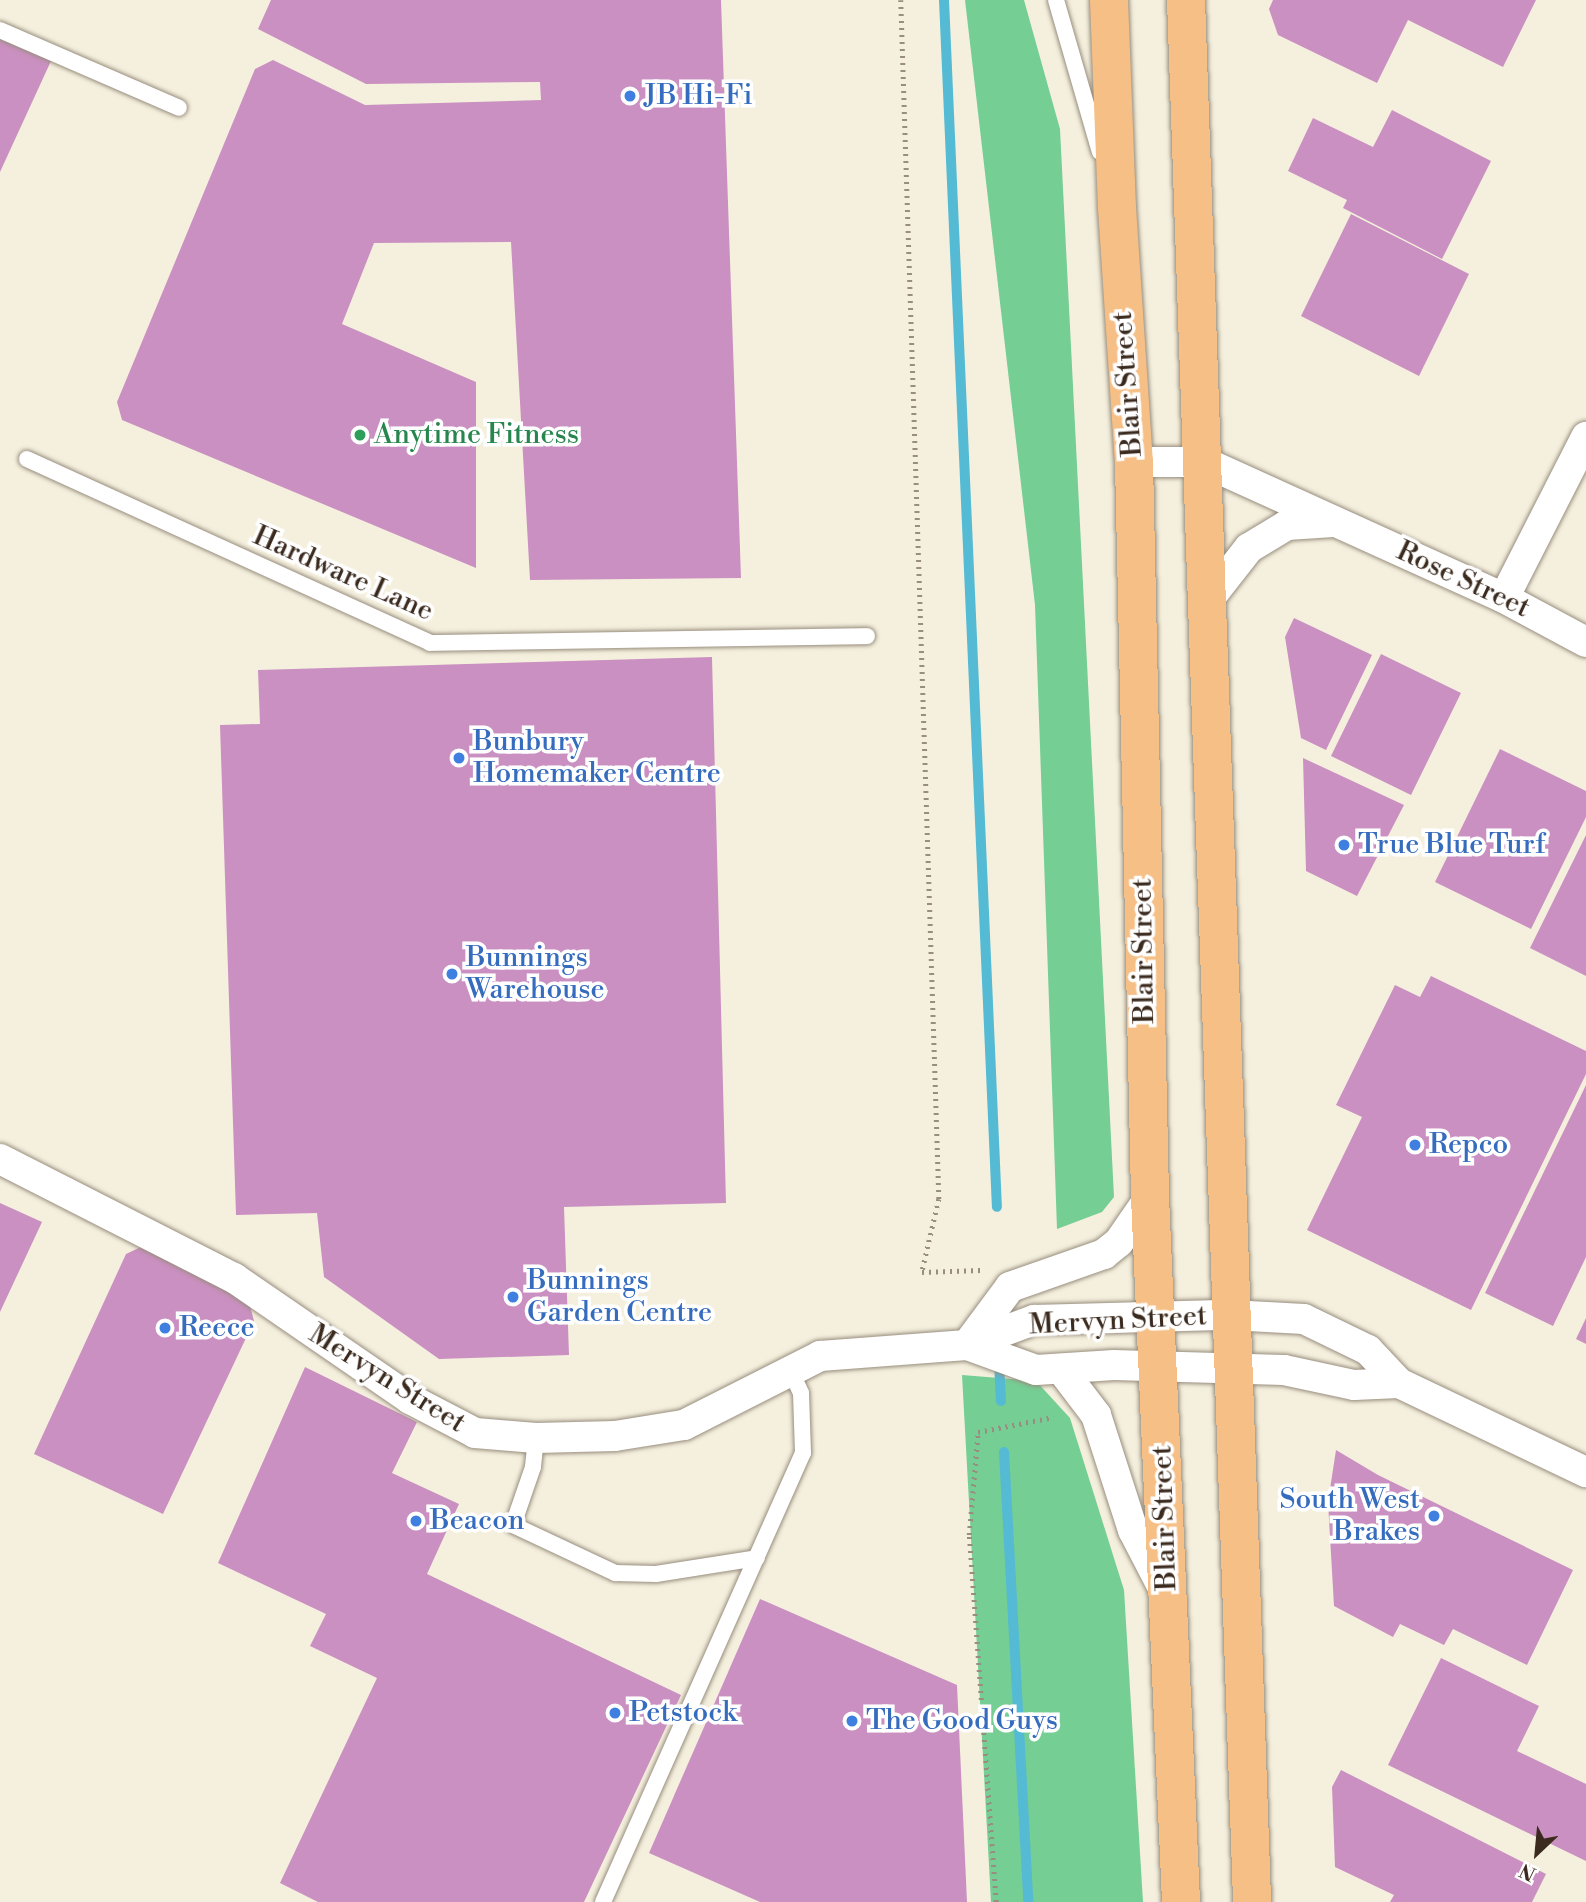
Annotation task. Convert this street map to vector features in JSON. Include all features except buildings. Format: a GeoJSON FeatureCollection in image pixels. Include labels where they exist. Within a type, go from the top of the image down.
{"type":"FeatureCollection","features":[{"type":"Feature","properties":{"kind":"main road","name":"Blair Street"},"geometry":{"type":"LineString","coordinates":[[1110,0],[1117,208],[1134,462],[1150,1197],[1158,1314],[1181,1902]]}},
{"type":"Feature","properties":{"kind":"main road"},"geometry":{"type":"LineString","coordinates":[[1186,0],[1209,599],[1230,1315],[1252,1902]]}},
{"type":"Feature","properties":{"kind":"street"},"geometry":{"type":"LineString","coordinates":[[1504,598],[1586,437]]}},
{"type":"Feature","properties":{"kind":"street","name":"Rose Street"},"geometry":{"type":"LineString","coordinates":[[1134,462],[1204,462],[1504,598],[1586,642]]}},
{"type":"Feature","properties":{"kind":"street","name":"Rose Street"},"geometry":{"type":"LineString","coordinates":[[1209,599],[1249,548],[1287,525],[1337,522]]}},
{"type":"Feature","properties":{"kind":"street","name":"Mervyn Street"},"geometry":{"type":"LineString","coordinates":[[0,1159],[234,1278],[410,1399],[475,1433],[536,1438],[615,1436],[684,1425],[820,1356],[967,1345],[1034,1320],[1158,1314],[1304,1319],[1368,1350],[1399,1383]]}},
{"type":"Feature","properties":{"kind":"street","name":"Mervyn Street"},"geometry":{"type":"LineString","coordinates":[[967,1345],[1010,1287],[1104,1254],[1119,1242],[1150,1197]]}},
{"type":"Feature","properties":{"kind":"street","name":"Mervyn Street"},"geometry":{"type":"LineString","coordinates":[[967,1345],[1036,1370],[1160,1366],[1301,1370],[1354,1385],[1399,1383]]}},
{"type":"Feature","properties":{"kind":"street","name":"Mervyn Street"},"geometry":{"type":"LineString","coordinates":[[1061,1369],[1096,1415],[1133,1530],[1168,1600]]}},
{"type":"Feature","properties":{"kind":"street"},"geometry":{"type":"LineString","coordinates":[[1399,1383],[1586,1472]]}},
{"type":"Feature","properties":{"kind":"lane"},"geometry":{"type":"LineString","coordinates":[[1056,0],[1117,208]]}},
{"type":"Feature","properties":{"kind":"lane"},"geometry":{"type":"LineString","coordinates":[[0,30],[179,108]]}},
{"type":"Feature","properties":{"kind":"lane","name":"Hardware Lane"},"geometry":{"type":"LineString","coordinates":[[27,459],[430,643],[867,636]]}},
{"type":"Feature","properties":{"kind":"lane"},"geometry":{"type":"LineString","coordinates":[[603,1902],[803,1453],[801,1393],[790,1369]]}},
{"type":"Feature","properties":{"kind":"lane"},"geometry":{"type":"LineString","coordinates":[[536,1438],[533,1467],[513,1525],[615,1573],[656,1574],[757,1558]]}},
{"type":"Feature","properties":{"kind":"path"},"geometry":{"type":"LineString","coordinates":[[901,0],[939,1199],[922,1272],[995,1267]]}},
{"type":"Feature","properties":{"kind":"path"},"geometry":{"type":"LineString","coordinates":[[996,1902],[969,1535],[978,1432],[1046,1417],[1096,1415]]}},
{"type":"Feature","properties":{"kind":"green space"},"geometry":{"type":"Polygon","coordinates":[[[965,0],[1024,0],[1060,129],[1114,1197],[1102,1212],[1057,1229],[1035,605],[965,0]]]}},
{"type":"Feature","properties":{"kind":"green space"},"geometry":{"type":"Polygon","coordinates":[[[962,1375],[1036,1381],[1070,1418],[1124,1590],[1143,1902],[991,1902],[962,1375]]]}},
{"type":"Feature","properties":{"kind":"waterway"},"geometry":{"type":"LineString","coordinates":[[944,0],[997,1207]]}},
{"type":"Feature","properties":{"kind":"waterway"},"geometry":{"type":"LineString","coordinates":[[999,1363],[1001,1401]]}},
{"type":"Feature","properties":{"kind":"waterway"},"geometry":{"type":"LineString","coordinates":[[1004,1452],[1028,1902]]}},
{"type":"Feature","properties":{"kind":"place","name":"JB Hi-Fi"},"geometry":{"type":"Point","coordinates":[630,96]}},
{"type":"Feature","properties":{"kind":"place","name":"Anytime Fitness"},"geometry":{"type":"Point","coordinates":[360,435]}},
{"type":"Feature","properties":{"kind":"place","name":"Bunbury Homemaker Centre"},"geometry":{"type":"Point","coordinates":[459,758]}},
{"type":"Feature","properties":{"kind":"place","name":"True Blue Turf"},"geometry":{"type":"Point","coordinates":[1344,845]}},
{"type":"Feature","properties":{"kind":"place","name":"Bunnings Warehouse"},"geometry":{"type":"Point","coordinates":[452,974]}},
{"type":"Feature","properties":{"kind":"place","name":"Repco"},"geometry":{"type":"Point","coordinates":[1415,1145]}},
{"type":"Feature","properties":{"kind":"place","name":"Bunnings Garden Centre"},"geometry":{"type":"Point","coordinates":[513,1297]}},
{"type":"Feature","properties":{"kind":"place","name":"Reece"},"geometry":{"type":"Point","coordinates":[165,1328]}},
{"type":"Feature","properties":{"kind":"place","name":"South West Brakes"},"geometry":{"type":"Point","coordinates":[1434,1516]}},
{"type":"Feature","properties":{"kind":"place","name":"Beacon"},"geometry":{"type":"Point","coordinates":[416,1521]}},
{"type":"Feature","properties":{"kind":"place","name":"Petstock"},"geometry":{"type":"Point","coordinates":[615,1713]}},
{"type":"Feature","properties":{"kind":"place","name":"The Good Guys"},"geometry":{"type":"Point","coordinates":[852,1721]}}]}
